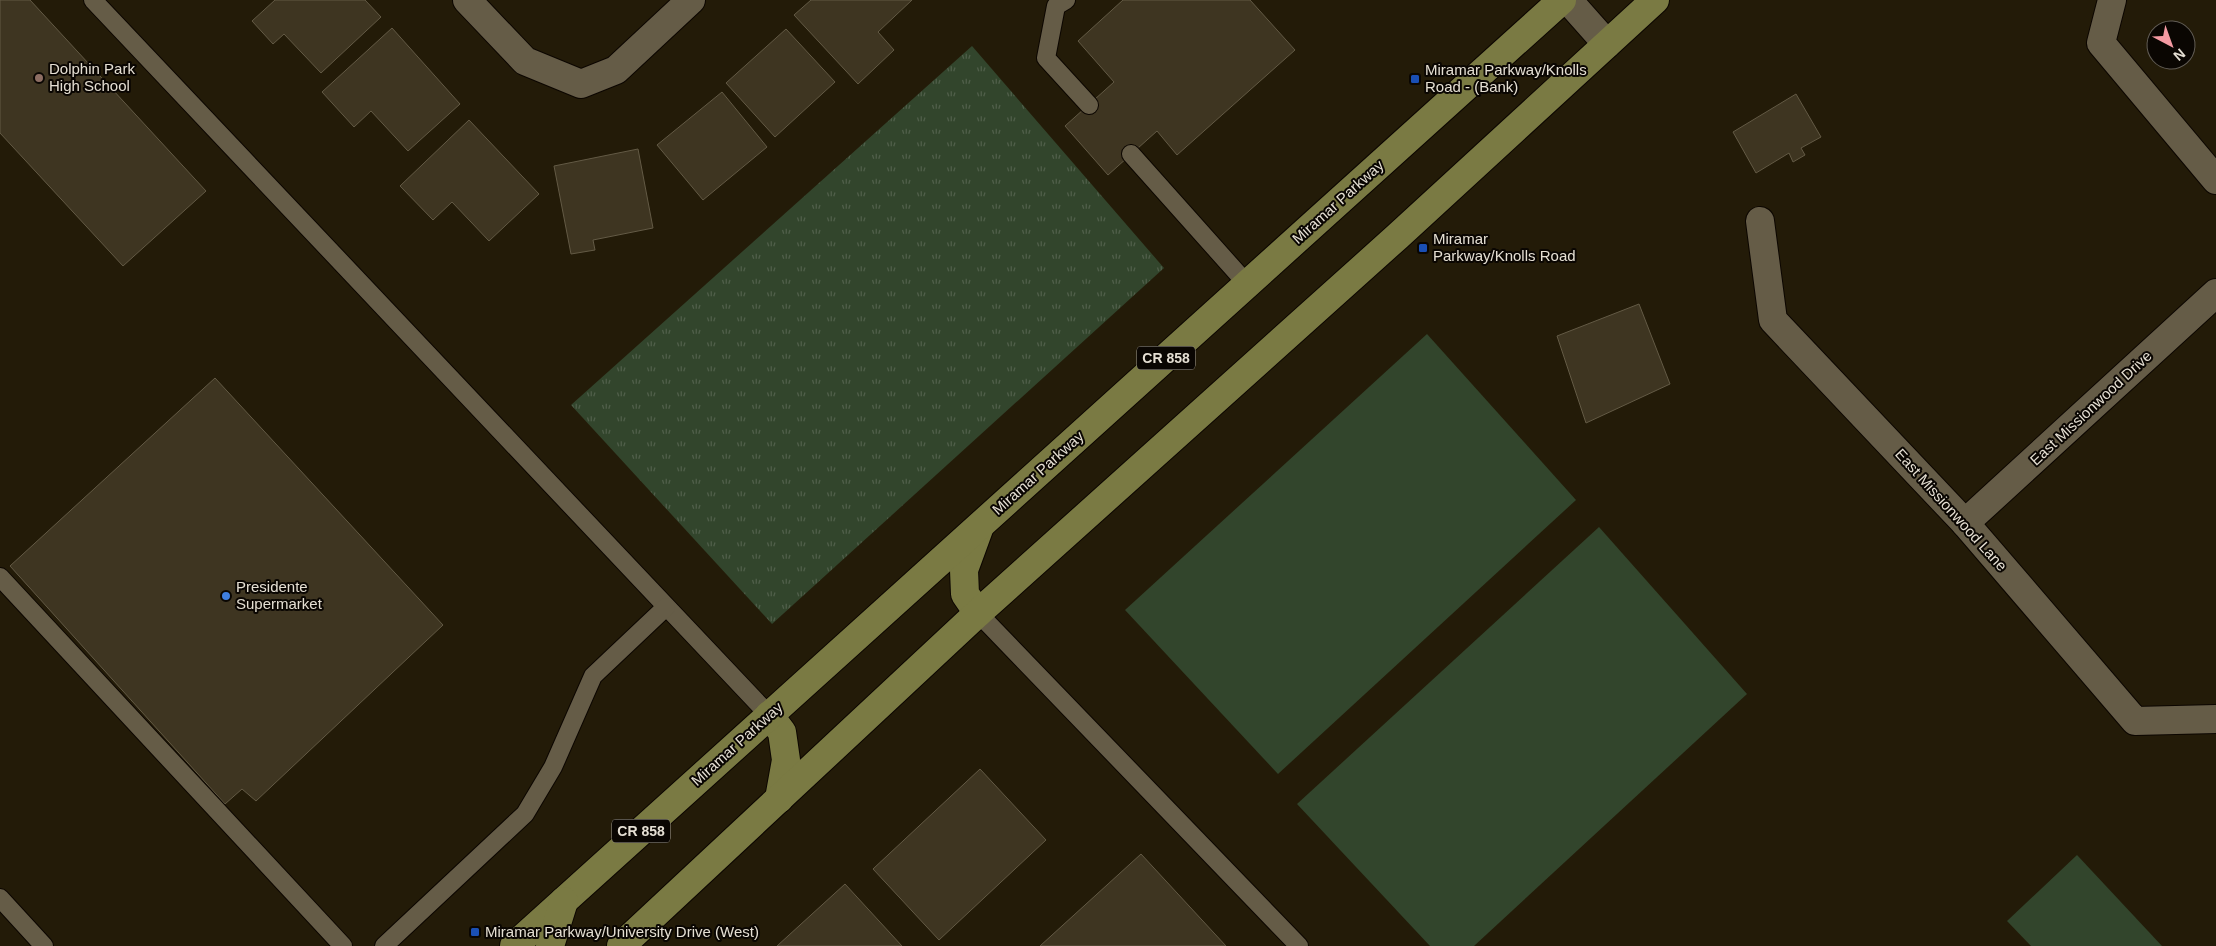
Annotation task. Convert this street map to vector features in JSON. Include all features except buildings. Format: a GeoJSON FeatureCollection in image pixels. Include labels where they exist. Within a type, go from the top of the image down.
{"type":"FeatureCollection","features":[{"type":"Feature","properties":{"kind":"main road","name":"Miramar Parkway"},"geometry":{"type":"LineString","coordinates":[[514,946],[1562,0]]}},
{"type":"Feature","properties":{"kind":"main road"},"geometry":{"type":"LineString","coordinates":[[621,946],[978,613],[1398,236],[1655,0]]}},
{"type":"Feature","properties":{"kind":"main road"},"geometry":{"type":"LineString","coordinates":[[978,613],[965,594],[964,570],[981,524]]}},
{"type":"Feature","properties":{"kind":"main road"},"geometry":{"type":"LineString","coordinates":[[769,715],[782,732],[786,760],[779,799]]}},
{"type":"Feature","properties":{"kind":"main road"},"geometry":{"type":"LineString","coordinates":[[550,946],[564,901]]}},
{"type":"Feature","properties":{"kind":"street"},"geometry":{"type":"LineString","coordinates":[[467,0],[525,61],[581,84],[616,70],[691,0]]}},
{"type":"Feature","properties":{"kind":"street"},"geometry":{"type":"LineString","coordinates":[[1568,0],[1607,44]]}},
{"type":"Feature","properties":{"kind":"street"},"geometry":{"type":"LineString","coordinates":[[2112,0],[2100,44],[2216,180]]}},
{"type":"Feature","properties":{"kind":"street","name":"East Missionwood Lane"},"geometry":{"type":"LineString","coordinates":[[1760,220],[1773,320],[1966,522],[2135,721],[2216,719]]}},
{"type":"Feature","properties":{"kind":"street","name":"East Missionwood Drive"},"geometry":{"type":"LineString","coordinates":[[1966,522],[2216,293]]}},
{"type":"Feature","properties":{"kind":"lane"},"geometry":{"type":"LineString","coordinates":[[93,0],[769,715]]}},
{"type":"Feature","properties":{"kind":"lane"},"geometry":{"type":"LineString","coordinates":[[1066,0],[1056,6],[1046,58],[1088,106]]}},
{"type":"Feature","properties":{"kind":"lane"},"geometry":{"type":"LineString","coordinates":[[1131,154],[1247,284]]}},
{"type":"Feature","properties":{"kind":"lane"},"geometry":{"type":"LineString","coordinates":[[0,577],[343,946]]}},
{"type":"Feature","properties":{"kind":"lane"},"geometry":{"type":"LineString","coordinates":[[384,946],[525,814],[553,767],[593,676],[666,607]]}},
{"type":"Feature","properties":{"kind":"lane"},"geometry":{"type":"LineString","coordinates":[[978,613],[1299,946]]}},
{"type":"Feature","properties":{"kind":"lane"},"geometry":{"type":"LineString","coordinates":[[0,898],[44,946]]}},
{"type":"Feature","properties":{"kind":"green space"},"geometry":{"type":"Polygon","coordinates":[[[972,46],[1164,268],[772,624],[571,405],[972,46]]]}},
{"type":"Feature","properties":{"kind":"green space"},"geometry":{"type":"Polygon","coordinates":[[[1427,334],[1576,500],[1278,774],[1125,610],[1427,334]]]}},
{"type":"Feature","properties":{"kind":"green space"},"geometry":{"type":"Polygon","coordinates":[[[1599,527],[1747,694],[1474,946],[1430,946],[1297,804],[1599,527]]]}},
{"type":"Feature","properties":{"kind":"green space"},"geometry":{"type":"Polygon","coordinates":[[[2077,855],[2162,946],[2031,946],[2007,921],[2077,855]]]}},
{"type":"Feature","properties":{"kind":"place","name":"Dolphin Park High School"},"geometry":{"type":"Point","coordinates":[39,78]}},
{"type":"Feature","properties":{"kind":"place","name":"Miramar Parkway/Knolls Road - (Bank)"},"geometry":{"type":"Point","coordinates":[1415,79]}},
{"type":"Feature","properties":{"kind":"place","name":"Miramar Parkway/Knolls Road"},"geometry":{"type":"Point","coordinates":[1423,248]}},
{"type":"Feature","properties":{"kind":"place","name":"Presidente Supermarket"},"geometry":{"type":"Point","coordinates":[226,596]}},
{"type":"Feature","properties":{"kind":"place","name":"Miramar Parkway/University Drive (West)"},"geometry":{"type":"Point","coordinates":[475,932]}}]}
